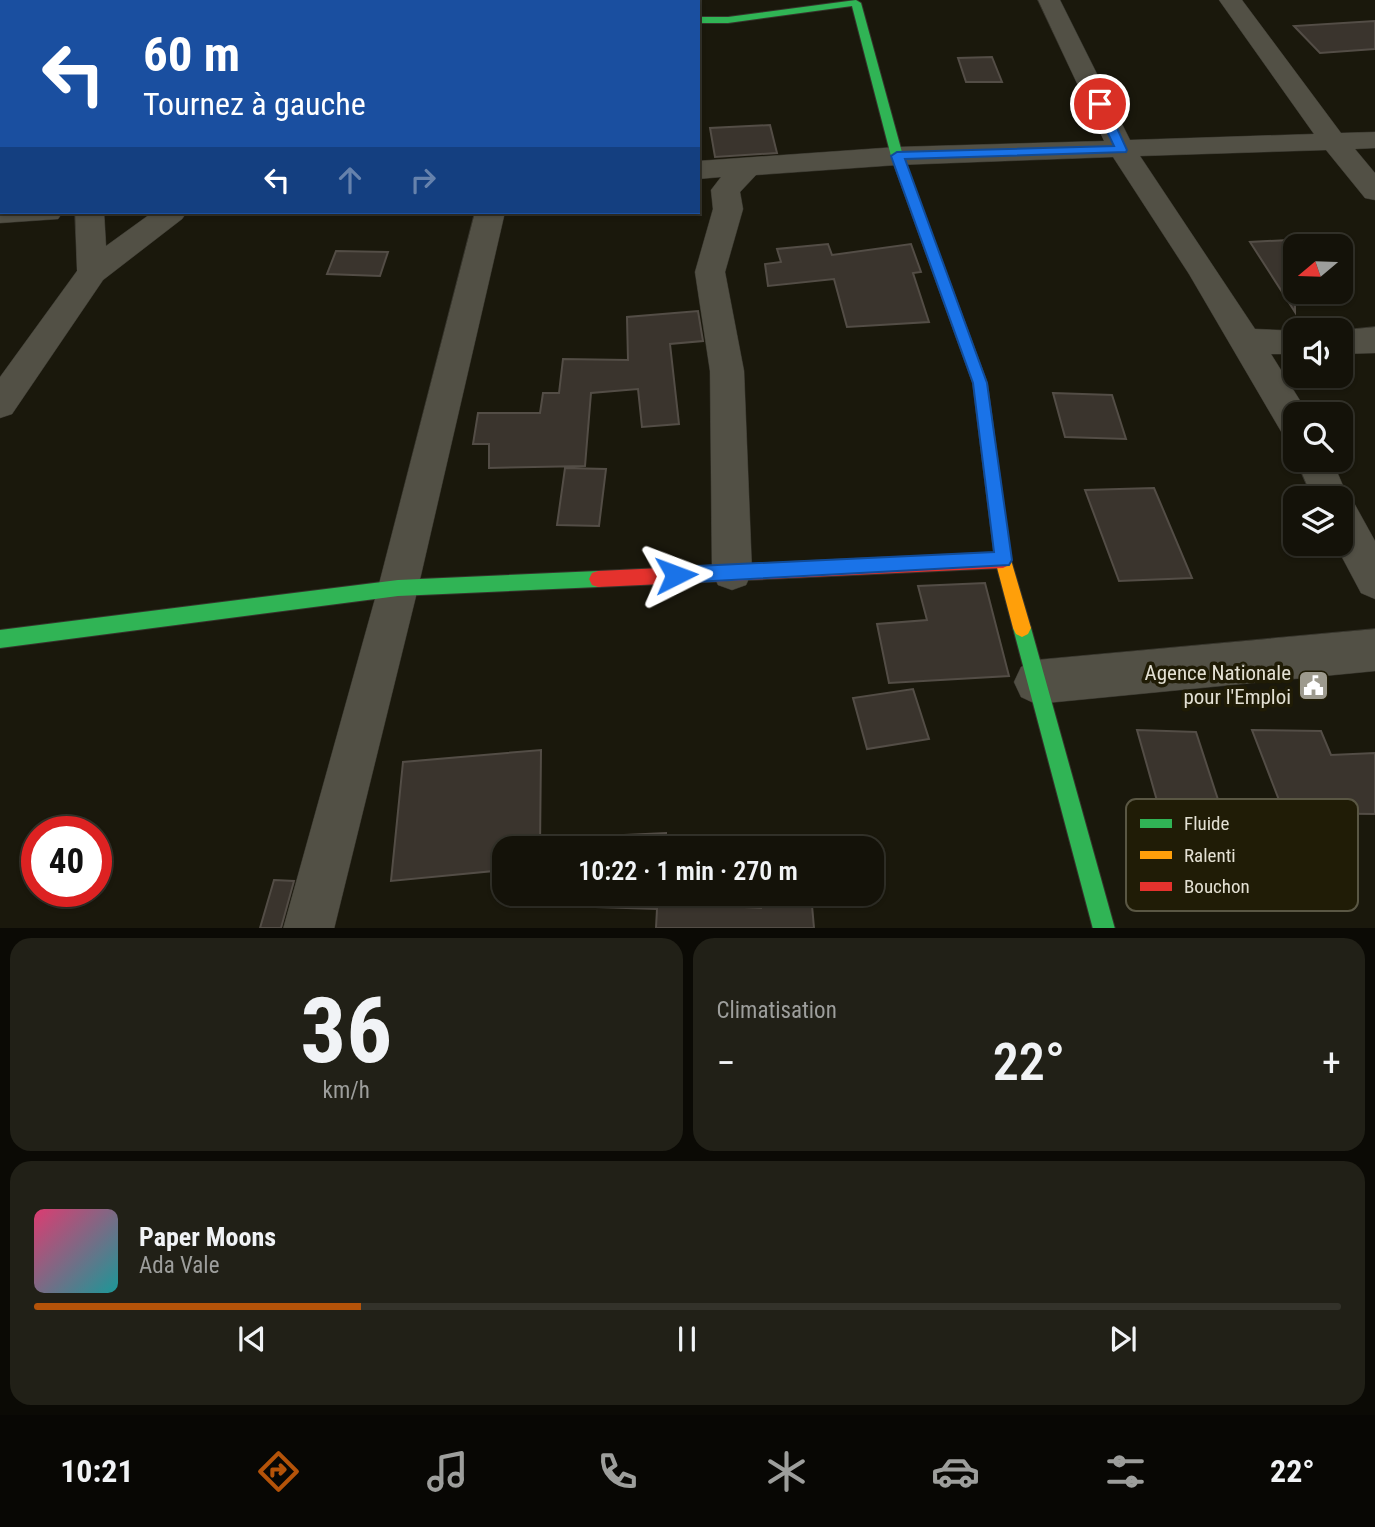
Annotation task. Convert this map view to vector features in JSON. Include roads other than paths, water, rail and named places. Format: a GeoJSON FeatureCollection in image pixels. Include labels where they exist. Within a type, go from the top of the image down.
{"type":"FeatureCollection","features":[{"type":"Feature","properties":{"kind":"street"},"geometry":{"type":"LineString","coordinates":[[1049,0],[1122,150],[1200,266],[1283,404]]}},
{"type":"Feature","properties":{"kind":"street"},"geometry":{"type":"LineString","coordinates":[[1230,0],[1332,140],[1375,191]]}},
{"type":"Feature","properties":{"kind":"street"},"geometry":{"type":"LineString","coordinates":[[700,20],[728,20],[856,2],[897,156],[980,383],[1003,560],[1104,928]]}},
{"type":"Feature","properties":{"kind":"street"},"geometry":{"type":"LineString","coordinates":[[700,170],[897,156],[1375,140]]}},
{"type":"Feature","properties":{"kind":"street"},"geometry":{"type":"LineString","coordinates":[[732,572],[727,371],[710,272],[728,209],[725,190],[748,167]]}},
{"type":"Feature","properties":{"kind":"street"},"geometry":{"type":"LineString","coordinates":[[89,214],[92,272]]}},
{"type":"Feature","properties":{"kind":"street"},"geometry":{"type":"LineString","coordinates":[[0,404],[92,272],[169,214]]}},
{"type":"Feature","properties":{"kind":"street"},"geometry":{"type":"LineString","coordinates":[[308,928],[398,588],[490,214]]}},
{"type":"Feature","properties":{"kind":"street"},"geometry":{"type":"LineString","coordinates":[[1353,341],[1375,340]]}},
{"type":"Feature","properties":{"kind":"street"},"geometry":{"type":"LineString","coordinates":[[1244,342],[1283,341]]}},
{"type":"Feature","properties":{"kind":"street"},"geometry":{"type":"LineString","coordinates":[[1353,539],[1375,580]]}},
{"type":"Feature","properties":{"kind":"street"},"geometry":{"type":"LineString","coordinates":[[0,639],[398,588],[1003,560]]}},
{"type":"Feature","properties":{"kind":"street"},"geometry":{"type":"LineString","coordinates":[[1036,682],[1375,650]]}},
{"type":"Feature","properties":{"kind":"place","name":"Agence Nationale pour l'Emploi"},"geometry":{"type":"Point","coordinates":[1314,685]}}]}
